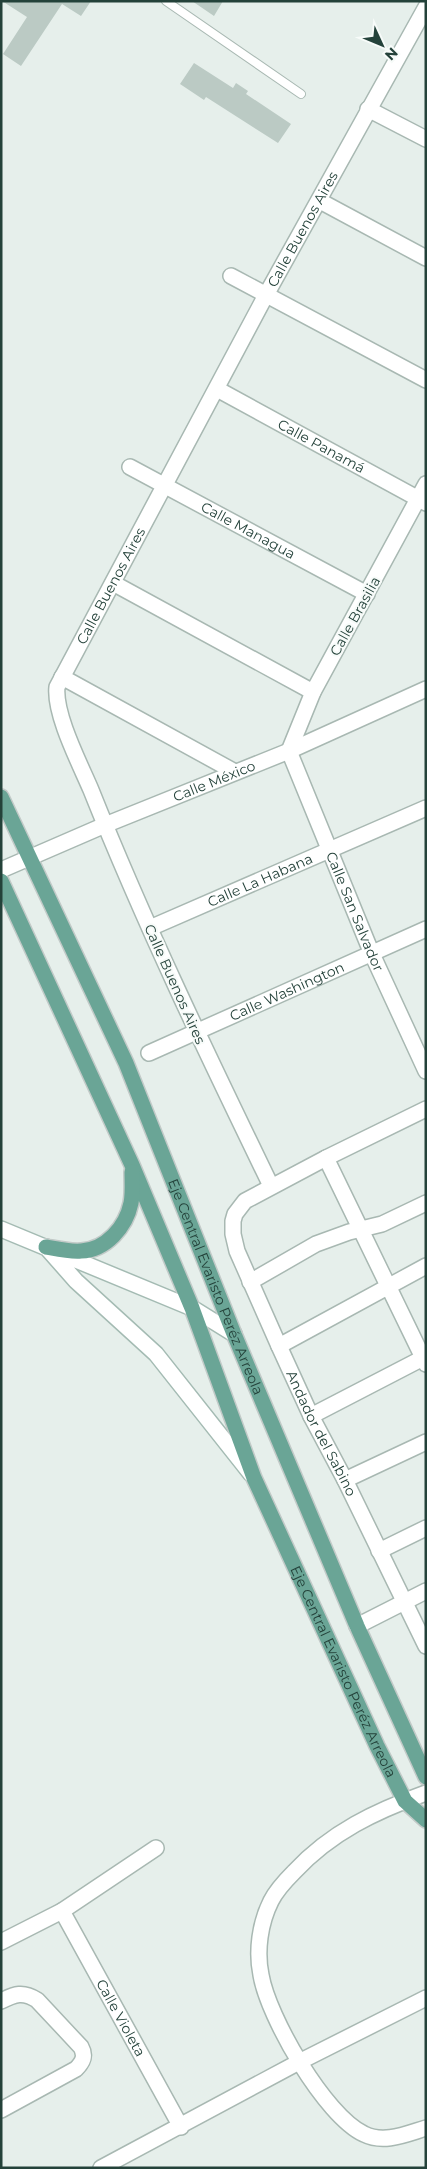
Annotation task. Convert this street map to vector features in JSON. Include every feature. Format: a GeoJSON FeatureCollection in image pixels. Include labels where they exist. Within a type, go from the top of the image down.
{"type":"FeatureCollection","features":[{"type":"Feature","properties":{"kind":"main road","name":"Eje Central Evaristo Peréz Arreola"},"geometry":{"type":"LineString","coordinates":[[1,797],[126,1063],[234,1334],[357,1626],[426,1777]]}},
{"type":"Feature","properties":{"kind":"main road","name":"Eje Central Evaristo Peréz Arreola"},"geometry":{"type":"LineString","coordinates":[[1,881],[132,1165],[192,1308],[254,1478],[377,1746],[405,1801],[426,1820]]}},
{"type":"Feature","properties":{"kind":"main road"},"geometry":{"type":"LineString","coordinates":[[46,1247],[81,1251],[98,1248],[109,1240],[121,1228],[132,1202],[132,1165]]}},
{"type":"Feature","properties":{"kind":"street","name":"Calle Buenos Aires"},"geometry":{"type":"LineString","coordinates":[[271,1186],[196,1031],[150,928],[105,825],[59,708],[56,694],[62,677],[266,295],[320,201],[368,109],[424,13]]}},
{"type":"Feature","properties":{"kind":"street"},"geometry":{"type":"LineString","coordinates":[[368,109],[426,139]]}},
{"type":"Feature","properties":{"kind":"street"},"geometry":{"type":"LineString","coordinates":[[320,201],[426,258]]}},
{"type":"Feature","properties":{"kind":"street"},"geometry":{"type":"LineString","coordinates":[[230,276],[426,380]]}},
{"type":"Feature","properties":{"kind":"street","name":"Calle Panamá"},"geometry":{"type":"LineString","coordinates":[[217,389],[422,501]]}},
{"type":"Feature","properties":{"kind":"street","name":"Calle Managua"},"geometry":{"type":"LineString","coordinates":[[130,467],[367,594]]}},
{"type":"Feature","properties":{"kind":"street","name":"Calle Brasilia"},"geometry":{"type":"LineString","coordinates":[[289,751],[313,692],[367,594],[422,501],[426,484]]}},
{"type":"Feature","properties":{"kind":"street"},"geometry":{"type":"LineString","coordinates":[[113,583],[313,692]]}},
{"type":"Feature","properties":{"kind":"street"},"geometry":{"type":"LineString","coordinates":[[62,677],[236,772]]}},
{"type":"Feature","properties":{"kind":"street","name":"Calle México"},"geometry":{"type":"LineString","coordinates":[[1,870],[105,825],[289,751],[426,689]]}},
{"type":"Feature","properties":{"kind":"street","name":"Calle San Salvador"},"geometry":{"type":"LineString","coordinates":[[289,751],[372,954],[420,1045],[426,1071]]}},
{"type":"Feature","properties":{"kind":"street","name":"Calle La Habana"},"geometry":{"type":"LineString","coordinates":[[150,928],[426,808]]}},
{"type":"Feature","properties":{"kind":"street","name":"Calle Washington"},"geometry":{"type":"LineString","coordinates":[[149,1052],[426,929]]}},
{"type":"Feature","properties":{"kind":"street"},"geometry":{"type":"LineString","coordinates":[[271,1186],[426,1109]]}},
{"type":"Feature","properties":{"kind":"street"},"geometry":{"type":"LineString","coordinates":[[311,1416],[424,1361],[326,1158]]}},
{"type":"Feature","properties":{"kind":"street","name":"Andador del Sabino"},"geometry":{"type":"LineString","coordinates":[[271,1186],[245,1201],[235,1214],[233,1234],[250,1282],[311,1416],[345,1480],[426,1646]]}},
{"type":"Feature","properties":{"kind":"street"},"geometry":{"type":"LineString","coordinates":[[250,1282],[316,1244],[349,1232],[382,1224],[426,1204]]}},
{"type":"Feature","properties":{"kind":"street"},"geometry":{"type":"LineString","coordinates":[[1,1229],[192,1308],[234,1334]]}},
{"type":"Feature","properties":{"kind":"street"},"geometry":{"type":"LineString","coordinates":[[46,1247],[76,1281],[156,1354],[254,1478]]}},
{"type":"Feature","properties":{"kind":"street"},"geometry":{"type":"LineString","coordinates":[[279,1346],[426,1266]]}},
{"type":"Feature","properties":{"kind":"street"},"geometry":{"type":"LineString","coordinates":[[345,1480],[426,1442]]}},
{"type":"Feature","properties":{"kind":"street"},"geometry":{"type":"LineString","coordinates":[[379,1551],[426,1528]]}},
{"type":"Feature","properties":{"kind":"street"},"geometry":{"type":"LineString","coordinates":[[357,1626],[426,1591]]}},
{"type":"Feature","properties":{"kind":"street"},"geometry":{"type":"LineString","coordinates":[[426,1793],[352,1824],[303,1862],[272,1900],[264,1920],[259,1950],[260,1976],[269,2002],[299,2062],[346,2122],[364,2135],[380,2139],[398,2137],[426,2128]]}},
{"type":"Feature","properties":{"kind":"street"},"geometry":{"type":"LineString","coordinates":[[4,1936],[62,1911],[156,1848]]}},
{"type":"Feature","properties":{"kind":"street","name":"Calle Violeta"},"geometry":{"type":"LineString","coordinates":[[62,1911],[181,2127]]}},
{"type":"Feature","properties":{"kind":"street"},"geometry":{"type":"LineString","coordinates":[[1,2002],[21,1993],[28,1995],[50,2014],[81,2047],[84,2053],[83,2060],[76,2069],[1,2110]]}},
{"type":"Feature","properties":{"kind":"street"},"geometry":{"type":"LineString","coordinates":[[101,2168],[181,2127],[299,2062],[426,1998]]}},
{"type":"Feature","properties":{"kind":"lane"},"geometry":{"type":"LineString","coordinates":[[166,1],[301,94]]}},
{"type":"Feature","properties":{"kind":"building"},"geometry":{"type":"Polygon","coordinates":[[[2,1],[91,1],[81,16],[62,4],[21,66],[3,54],[27,17],[2,1]]]}},
{"type":"Feature","properties":{"kind":"building"},"geometry":{"type":"Polygon","coordinates":[[[192,1],[223,1],[214,16],[192,1]]]}},
{"type":"Feature","properties":{"kind":"building"},"geometry":{"type":"Polygon","coordinates":[[[194,63],[233,88],[236,83],[248,91],[246,94],[291,124],[278,143],[206,97],[204,100],[180,84],[194,63]]]}}]}
